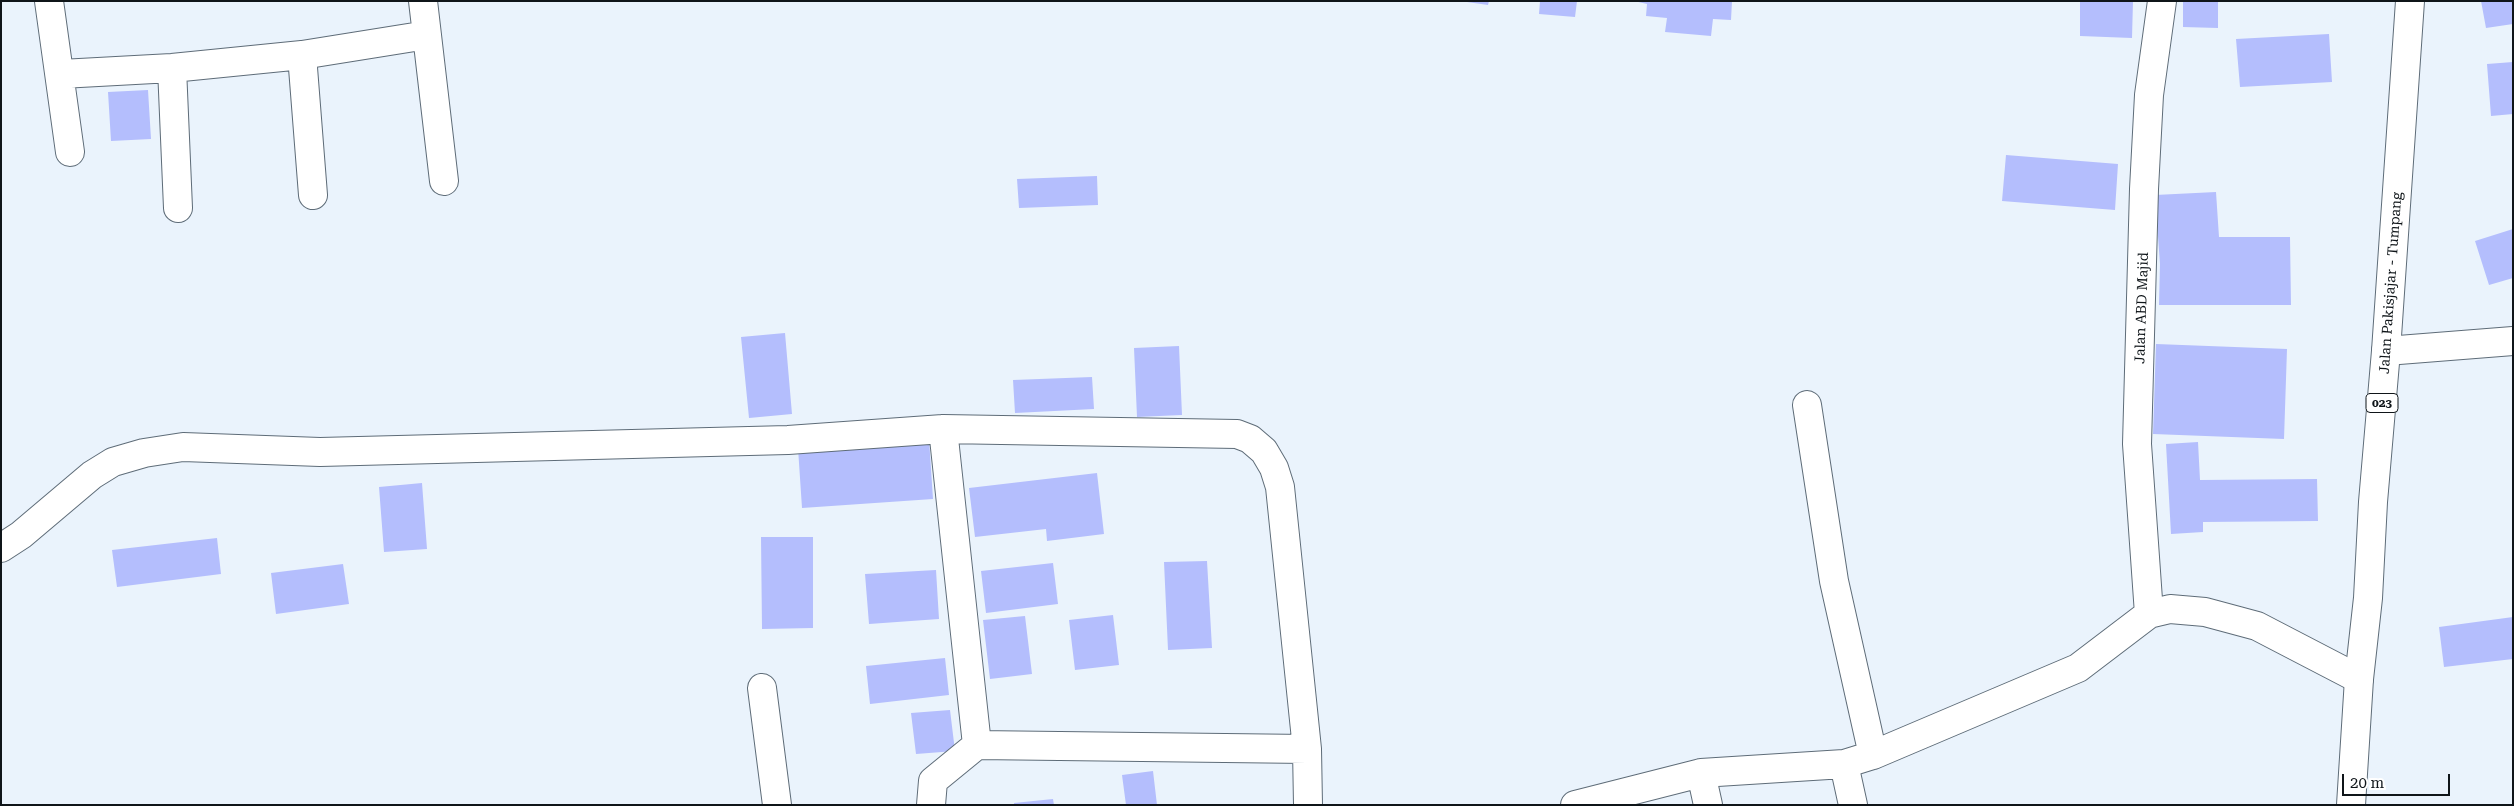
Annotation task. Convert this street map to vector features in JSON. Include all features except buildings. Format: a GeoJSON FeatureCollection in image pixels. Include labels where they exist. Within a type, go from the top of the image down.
{"type":"FeatureCollection","features":[{"type":"Feature","properties":{"kind":"street"},"geometry":{"type":"LineString","coordinates":[[49,1],[61,74],[70,152]]}},
{"type":"Feature","properties":{"kind":"street"},"geometry":{"type":"LineString","coordinates":[[423,1],[444,181]]}},
{"type":"Feature","properties":{"kind":"street","name":"Jalan ABD Majid"},"geometry":{"type":"LineString","coordinates":[[2149,614],[2137,444],[2149,95],[2162,1]]}},
{"type":"Feature","properties":{"kind":"street","name":"Jalan Pakisjajar - Tumpang"},"geometry":{"type":"LineString","coordinates":[[2350,805],[2359,679],[2368,598],[2373,502],[2386,351],[2410,1]]}},
{"type":"Feature","properties":{"kind":"street"},"geometry":{"type":"LineString","coordinates":[[61,74],[172,68],[302,55],[427,35]]}},
{"type":"Feature","properties":{"kind":"street"},"geometry":{"type":"LineString","coordinates":[[302,55],[312,195]]}},
{"type":"Feature","properties":{"kind":"street"},"geometry":{"type":"LineString","coordinates":[[172,68],[178,208]]}},
{"type":"Feature","properties":{"kind":"street"},"geometry":{"type":"LineString","coordinates":[[2386,351],[2513,341]]}},
{"type":"Feature","properties":{"kind":"street"},"geometry":{"type":"LineString","coordinates":[[1807,405],[1834,581],[1873,755]]}},
{"type":"Feature","properties":{"kind":"street"},"geometry":{"type":"LineString","coordinates":[[943,429],[977,745]]}},
{"type":"Feature","properties":{"kind":"street"},"geometry":{"type":"LineString","coordinates":[[1,548],[21,536],[92,475],[113,462],[144,453],[183,447],[320,452],[788,440],[943,429],[1237,434],[1250,439],[1264,451],[1274,468],[1280,487],[1307,749],[1308,805]]}},
{"type":"Feature","properties":{"kind":"street"},"geometry":{"type":"LineString","coordinates":[[1575,805],[1701,773],[1844,764],[1873,755],[2078,668],[2149,614],[2170,609],[2205,612],[2256,626],[2359,679]]}},
{"type":"Feature","properties":{"kind":"street"},"geometry":{"type":"LineString","coordinates":[[762,688],[777,805]]}},
{"type":"Feature","properties":{"kind":"street"},"geometry":{"type":"LineString","coordinates":[[930,805],[933,781],[977,745],[1307,749]]}},
{"type":"Feature","properties":{"kind":"street"},"geometry":{"type":"LineString","coordinates":[[1844,764],[1853,805]]}},
{"type":"Feature","properties":{"kind":"street"},"geometry":{"type":"LineString","coordinates":[[1701,773],[1708,805]]}}]}
